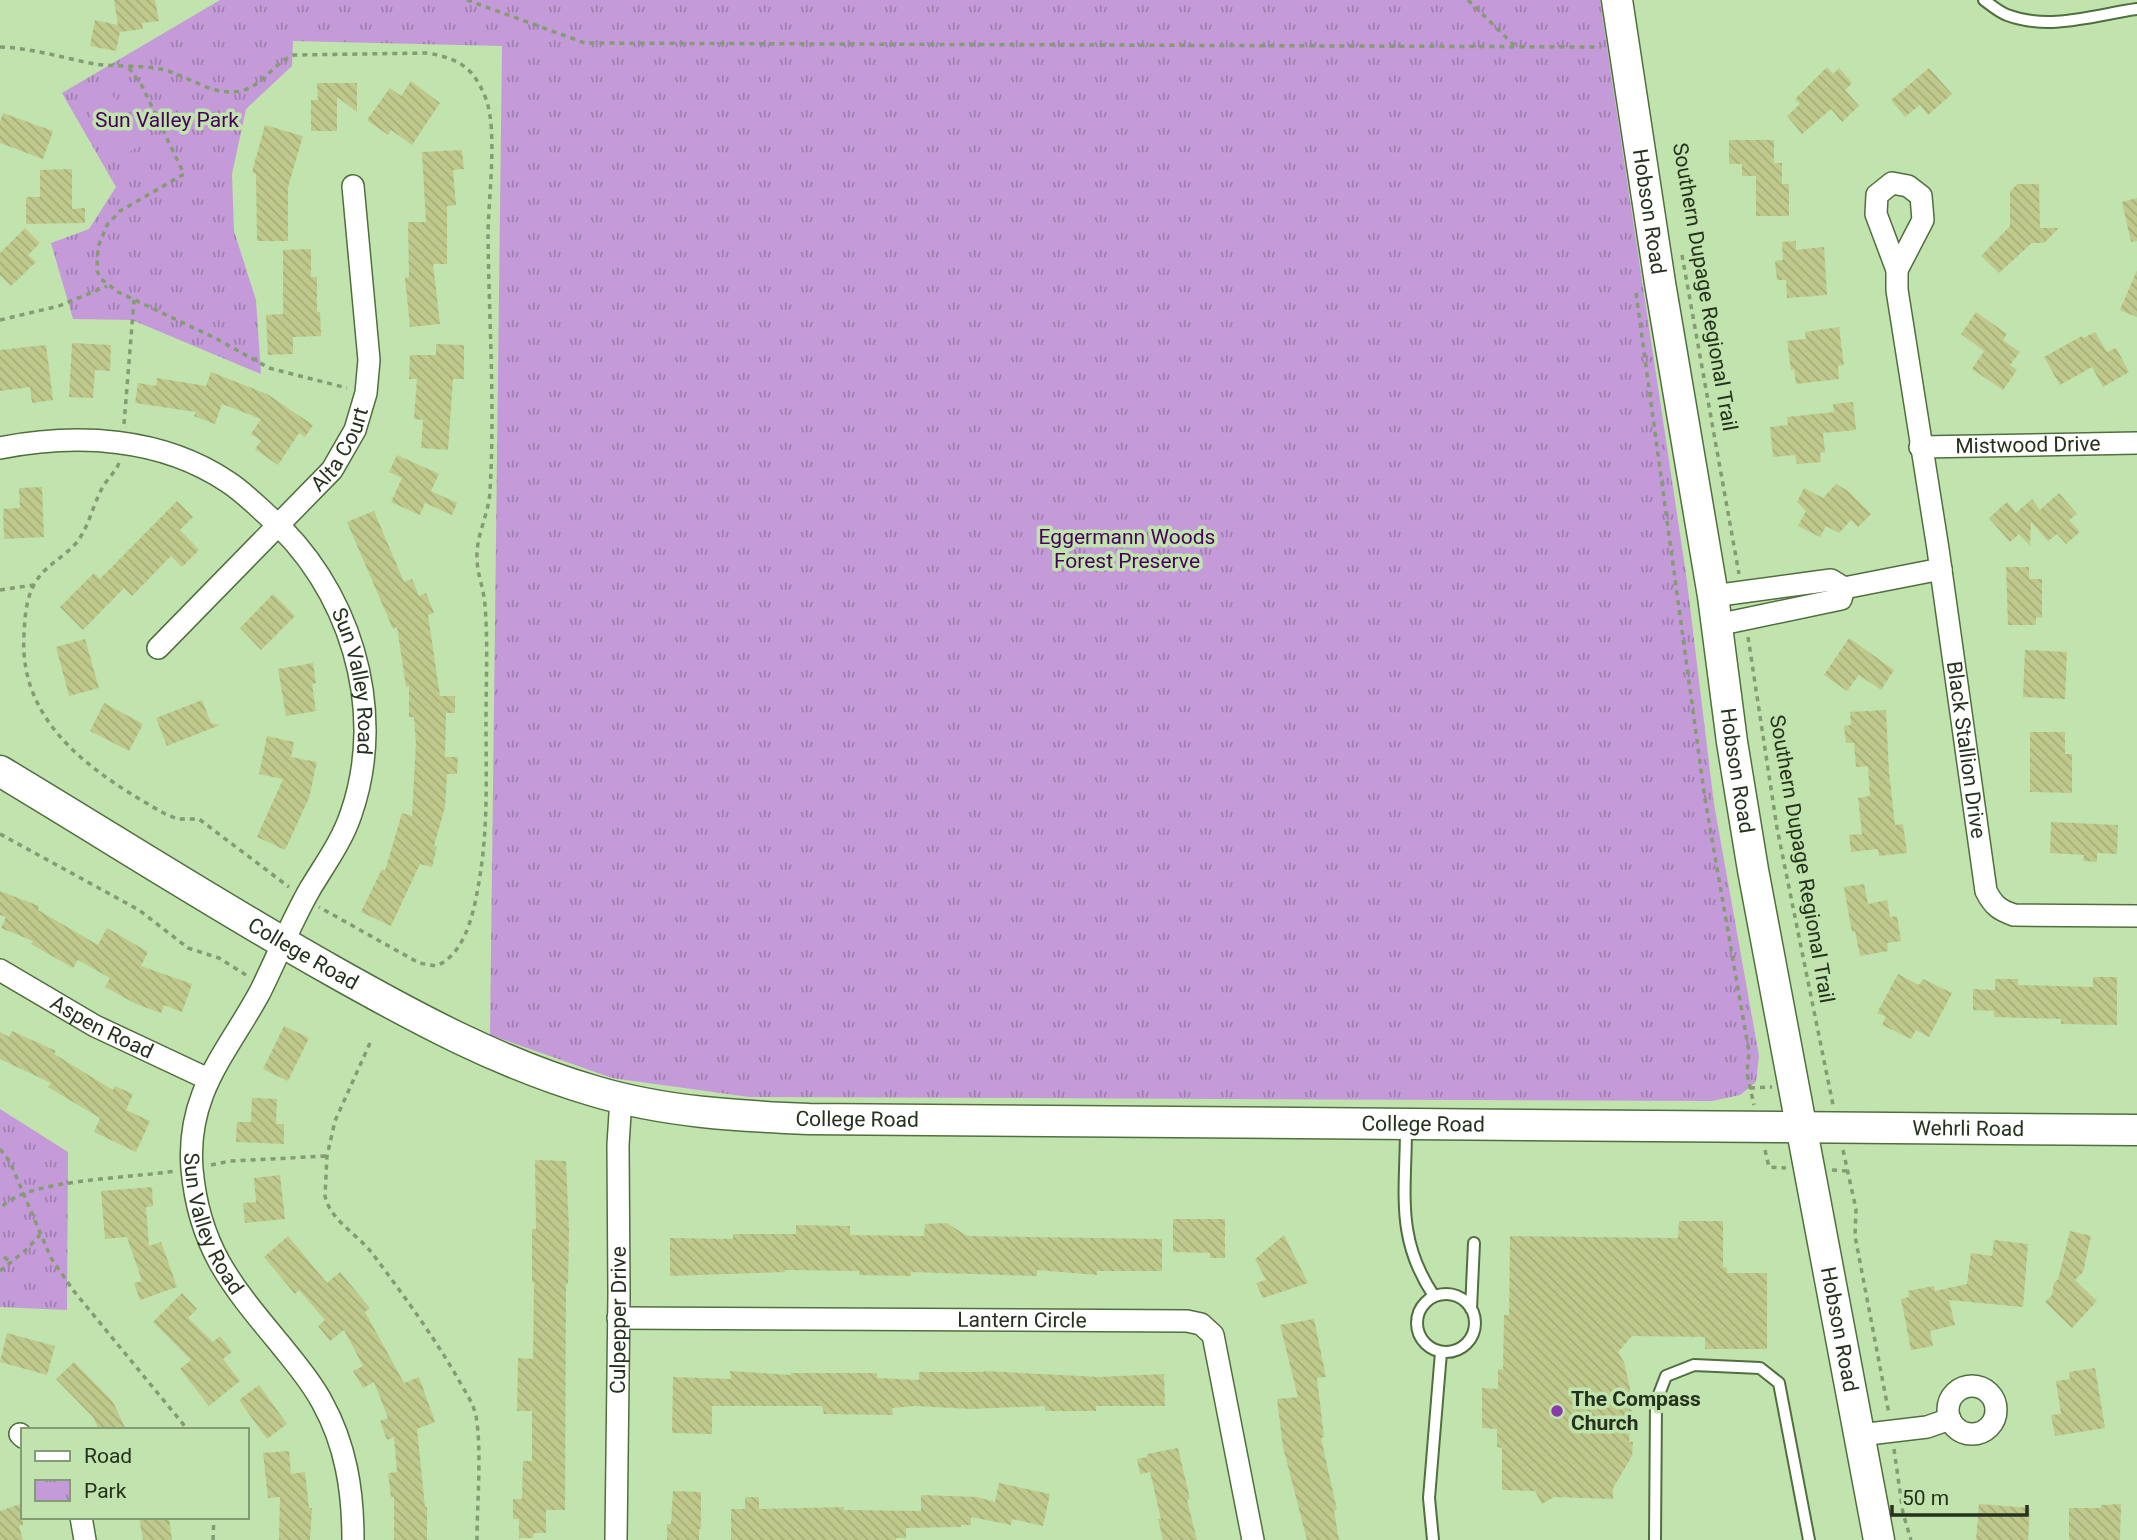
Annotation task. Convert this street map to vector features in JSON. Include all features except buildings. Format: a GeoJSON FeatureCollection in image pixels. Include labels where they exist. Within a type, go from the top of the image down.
{"type":"FeatureCollection","features":[{"type":"Feature","properties":{"kind":"main road","name":"Hobson Road"},"geometry":{"type":"LineString","coordinates":[[1617,0],[1660,283],[1715,611],[1732,742],[1753,870],[1880,1540]]}},
{"type":"Feature","properties":{"kind":"main road","name":"College Road"},"geometry":{"type":"LineString","coordinates":[[0,771],[284,943],[401,1009],[468,1043],[542,1074],[621,1098],[709,1113],[809,1119],[1800,1126]]}},
{"type":"Feature","properties":{"kind":"main road","name":"Wehrli Road"},"geometry":{"type":"LineString","coordinates":[[1800,1126],[2137,1130]]}},
{"type":"Feature","properties":{"kind":"street","name":"Alta Court"},"geometry":{"type":"LineString","coordinates":[[158,648],[332,470],[347,447],[362,413],[369,360],[353,186]]}},
{"type":"Feature","properties":{"kind":"street","name":"Black Stallion Drive"},"geometry":{"type":"LineString","coordinates":[[1897,270],[1897,290],[1941,569],[1986,891],[1992,904],[2014,915],[2137,916]]}},
{"type":"Feature","properties":{"kind":"street","name":"Sun Valley Road"},"geometry":{"type":"LineString","coordinates":[[0,448],[69,439],[103,440],[139,445],[175,456],[212,473],[230,483],[279,525],[301,548],[317,570],[344,621],[356,660],[364,707],[362,765],[353,810],[259,993],[208,1079],[194,1124],[192,1168],[200,1215],[219,1265],[227,1279],[313,1385],[334,1426],[350,1482],[353,1540]]}},
{"type":"Feature","properties":{"kind":"street","name":"Mistwood Drive"},"geometry":{"type":"LineString","coordinates":[[1920,447],[2137,443]]}},
{"type":"Feature","properties":{"kind":"street"},"geometry":{"type":"LineString","coordinates":[[1715,611],[1830,580],[1844,588],[1941,569]]}},
{"type":"Feature","properties":{"kind":"street"},"geometry":{"type":"LineString","coordinates":[[1715,611],[1841,599],[1844,588]]}},
{"type":"Feature","properties":{"kind":"street","name":"Aspen Road"},"geometry":{"type":"LineString","coordinates":[[0,970],[95,1026],[208,1079]]}},
{"type":"Feature","properties":{"kind":"street","name":"Culpepper Drive"},"geometry":{"type":"LineString","coordinates":[[616,1540],[618,1144],[621,1098]]}},
{"type":"Feature","properties":{"kind":"street","name":"Lantern Circle"},"geometry":{"type":"LineString","coordinates":[[618,1318],[1187,1321],[1201,1324],[1213,1335],[1253,1540]]}},
{"type":"Feature","properties":{"kind":"street"},"geometry":{"type":"LineString","coordinates":[[1860,1435],[1927,1427],[1950,1419]]}},
{"type":"Feature","properties":{"kind":"street"},"geometry":{"type":"LineString","coordinates":[[80,1519],[85,1540]]}},
{"type":"Feature","properties":{"kind":"lane"},"geometry":{"type":"LineString","coordinates":[[1984,0],[2004,14],[2031,21],[2063,22],[2137,9]]}},
{"type":"Feature","properties":{"kind":"lane"},"geometry":{"type":"LineString","coordinates":[[1406,1124],[1405,1219],[1411,1252],[1421,1277],[1434,1296]]}},
{"type":"Feature","properties":{"kind":"lane"},"geometry":{"type":"LineString","coordinates":[[1471,1309],[1474,1243]]}},
{"type":"Feature","properties":{"kind":"lane"},"geometry":{"type":"LineString","coordinates":[[1455,1295],[1471,1309],[1475,1319],[1470,1340],[1452,1352],[1434,1350],[1422,1341],[1416,1320],[1422,1306],[1434,1296],[1455,1295]]}},
{"type":"Feature","properties":{"kind":"lane"},"geometry":{"type":"LineString","coordinates":[[1433,1540],[1429,1498],[1441,1352]]}},
{"type":"Feature","properties":{"kind":"lane"},"geometry":{"type":"LineString","coordinates":[[1655,1540],[1656,1402],[1666,1376],[1694,1365],[1760,1368],[1779,1383],[1809,1540]]}},
{"type":"Feature","properties":{"kind":"path"},"geometry":{"type":"LineString","coordinates":[[467,0],[585,43],[1601,47],[1599,35]]}},
{"type":"Feature","properties":{"kind":"path"},"geometry":{"type":"LineString","coordinates":[[1468,0],[1516,47]]}},
{"type":"Feature","properties":{"kind":"path"},"geometry":{"type":"LineString","coordinates":[[128,68],[142,86],[184,174],[120,211],[107,225],[102,234],[97,259],[97,271],[107,286],[215,338],[269,368],[366,393]]}},
{"type":"Feature","properties":{"kind":"path","name":"Southern Dupage Regional Trail"},"geometry":{"type":"LineString","coordinates":[[1682,255],[1740,579]]}},
{"type":"Feature","properties":{"kind":"path"},"geometry":{"type":"LineString","coordinates":[[1635,285],[1697,745],[1749,1052],[1747,1074],[1751,1088]]}},
{"type":"Feature","properties":{"kind":"path"},"geometry":{"type":"LineString","coordinates":[[0,320],[59,306],[107,286]]}},
{"type":"Feature","properties":{"kind":"path"},"geometry":{"type":"LineString","coordinates":[[0,590],[34,585]]}},
{"type":"Feature","properties":{"kind":"path","name":"Southern Dupage Regional Trail"},"geometry":{"type":"LineString","coordinates":[[1747,635],[1777,828],[1829,1088]]}},
{"type":"Feature","properties":{"kind":"path"},"geometry":{"type":"LineString","coordinates":[[0,834],[139,910],[188,948],[219,958],[246,975]]}},
{"type":"Feature","properties":{"kind":"path"},"geometry":{"type":"LineString","coordinates":[[370,1043],[335,1121],[327,1156],[325,1196],[329,1209],[362,1241],[400,1290],[471,1401],[478,1429],[477,1540]]}},
{"type":"Feature","properties":{"kind":"path"},"geometry":{"type":"LineString","coordinates":[[0,1149],[9,1162],[51,1258],[186,1428]]}},
{"type":"Feature","properties":{"kind":"path"},"geometry":{"type":"LineString","coordinates":[[3,1206],[10,1198],[55,1185],[192,1168],[230,1160],[327,1156]]}},
{"type":"Feature","properties":{"kind":"path"},"geometry":{"type":"LineString","coordinates":[[1847,1171],[1856,1209],[1855,1236],[1889,1412]]}},
{"type":"Feature","properties":{"kind":"path"},"geometry":{"type":"LineString","coordinates":[[0,1271],[40,1235]]}},
{"type":"Feature","properties":{"kind":"path"},"geometry":{"type":"LineString","coordinates":[[4,1258],[12,1262]]}},
{"type":"Feature","properties":{"kind":"path"},"geometry":{"type":"LineString","coordinates":[[1895,1455],[1903,1513],[1911,1540]]}},
{"type":"Feature","properties":{"kind":"path"},"geometry":{"type":"LineString","coordinates":[[214,1519],[214,1540]]}},
{"type":"Feature","properties":{"kind":"green space","name":"Eggermann Woods Forest Preserve"},"geometry":{"type":"Polygon","coordinates":[[[220,0],[1600,0],[1686,574],[1714,804],[1759,1056],[1756,1082],[1740,1095],[1712,1101],[749,1097],[612,1078],[490,1035],[502,46],[293,41],[292,66],[246,109],[232,174],[234,231],[256,300],[261,374],[132,320],[73,319],[51,243],[89,229],[116,187],[62,93],[220,0]]]}},
{"type":"Feature","properties":{"kind":"green space"},"geometry":{"type":"Polygon","coordinates":[[[109,89],[141,145],[116,160],[84,104],[109,89]]]}},
{"type":"Feature","properties":{"kind":"green space"},"geometry":{"type":"Polygon","coordinates":[[[0,1109],[68,1152],[67,1310],[0,1307],[0,1109]]]}},
{"type":"Feature","properties":{"kind":"place","name":"The Compass Church"},"geometry":{"type":"Point","coordinates":[1557,1411]}},
{"type":"Feature","properties":{"kind":"park label","name":"Sun Valley Park"},"geometry":{"type":"Point","coordinates":[167,120]}}]}
